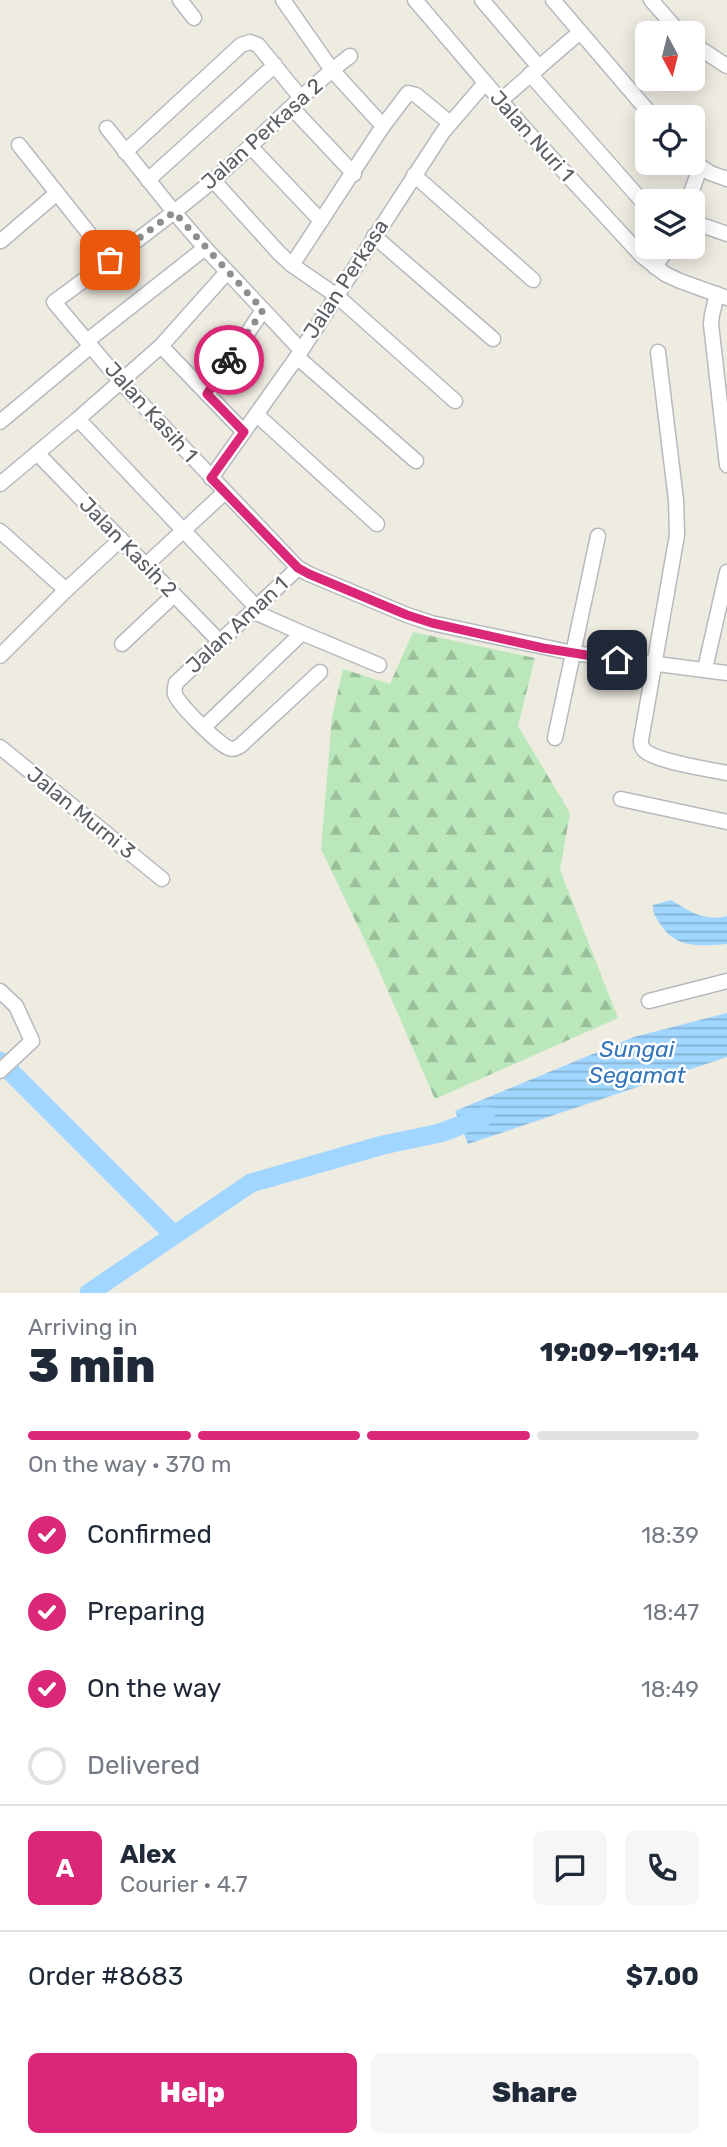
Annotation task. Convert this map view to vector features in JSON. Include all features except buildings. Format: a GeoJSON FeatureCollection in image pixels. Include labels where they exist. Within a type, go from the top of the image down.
{"type":"FeatureCollection","features":[{"type":"Feature","properties":{"kind":"street"},"geometry":{"type":"LineString","coordinates":[[180,0],[194,18]]}},
{"type":"Feature","properties":{"kind":"street","name":"Jalan Nuri 1"},"geometry":{"type":"LineString","coordinates":[[415,0],[500,101],[642,256],[680,281],[722,296]]}},
{"type":"Feature","properties":{"kind":"street"},"geometry":{"type":"LineString","coordinates":[[482,0],[534,71],[635,192]]}},
{"type":"Feature","properties":{"kind":"street"},"geometry":{"type":"LineString","coordinates":[[553,0],[643,105]]}},
{"type":"Feature","properties":{"kind":"street"},"geometry":{"type":"LineString","coordinates":[[651,0],[669,21]]}},
{"type":"Feature","properties":{"kind":"street"},"geometry":{"type":"LineString","coordinates":[[287,6],[332,70],[383,126]]}},
{"type":"Feature","properties":{"kind":"street"},"geometry":{"type":"LineString","coordinates":[[500,101],[580,32]]}},
{"type":"Feature","properties":{"kind":"street"},"geometry":{"type":"LineString","coordinates":[[125,152],[241,45],[250,43],[258,45],[275,65],[296,103],[354,174]]}},
{"type":"Feature","properties":{"kind":"street"},"geometry":{"type":"LineString","coordinates":[[705,52],[727,66]]}},
{"type":"Feature","properties":{"kind":"street","name":"Jalan Perkasa 2"},"geometry":{"type":"LineString","coordinates":[[54,302],[213,180],[350,56]]}},
{"type":"Feature","properties":{"kind":"street"},"geometry":{"type":"LineString","coordinates":[[148,180],[275,65]]}},
{"type":"Feature","properties":{"kind":"street","name":"Jalan Perkasa"},"geometry":{"type":"LineString","coordinates":[[211,478],[299,353],[414,175],[450,124],[485,83]]}},
{"type":"Feature","properties":{"kind":"street"},"geometry":{"type":"LineString","coordinates":[[292,265],[383,126],[408,93],[416,95],[450,124]]}},
{"type":"Feature","properties":{"kind":"street"},"geometry":{"type":"LineString","coordinates":[[107,128],[174,212],[299,353],[416,461]]}},
{"type":"Feature","properties":{"kind":"street"},"geometry":{"type":"LineString","coordinates":[[19,145],[110,260]]}},
{"type":"Feature","properties":{"kind":"street"},"geometry":{"type":"LineString","coordinates":[[250,146],[321,222]]}},
{"type":"Feature","properties":{"kind":"street"},"geometry":{"type":"LineString","coordinates":[[705,168],[727,179]]}},
{"type":"Feature","properties":{"kind":"street"},"geometry":{"type":"LineString","coordinates":[[414,175],[533,280]]}},
{"type":"Feature","properties":{"kind":"street"},"geometry":{"type":"LineString","coordinates":[[213,180],[292,265],[337,296],[456,401]]}},
{"type":"Feature","properties":{"kind":"street"},"geometry":{"type":"LineString","coordinates":[[1,242],[57,194]]}},
{"type":"Feature","properties":{"kind":"street"},"geometry":{"type":"LineString","coordinates":[[705,226],[727,234]]}},
{"type":"Feature","properties":{"kind":"street"},"geometry":{"type":"LineString","coordinates":[[374,236],[494,339]]}},
{"type":"Feature","properties":{"kind":"street"},"geometry":{"type":"LineString","coordinates":[[0,422],[205,248]]}},
{"type":"Feature","properties":{"kind":"street"},"geometry":{"type":"LineString","coordinates":[[655,267],[660,259]]}},
{"type":"Feature","properties":{"kind":"street"},"geometry":{"type":"LineString","coordinates":[[0,484],[161,346],[227,272]]}},
{"type":"Feature","properties":{"kind":"street"},"geometry":{"type":"LineString","coordinates":[[722,296],[712,315],[720,348],[727,465]]}},
{"type":"Feature","properties":{"kind":"street","name":"Jalan Kasih 1"},"geometry":{"type":"LineString","coordinates":[[54,302],[121,382],[298,568]]}},
{"type":"Feature","properties":{"kind":"street"},"geometry":{"type":"LineString","coordinates":[[207,394],[263,310]]}},
{"type":"Feature","properties":{"kind":"street"},"geometry":{"type":"LineString","coordinates":[[161,346],[244,432]]}},
{"type":"Feature","properties":{"kind":"street"},"geometry":{"type":"LineString","coordinates":[[658,352],[677,521],[676,548],[641,740],[642,747],[657,758],[727,773]]}},
{"type":"Feature","properties":{"kind":"street"},"geometry":{"type":"LineString","coordinates":[[257,415],[377,524]]}},
{"type":"Feature","properties":{"kind":"street"},"geometry":{"type":"LineString","coordinates":[[78,419],[254,609],[302,633],[379,665]]}},
{"type":"Feature","properties":{"kind":"street","name":"Jalan Kasih 2"},"geometry":{"type":"LineString","coordinates":[[37,453],[219,641]]}},
{"type":"Feature","properties":{"kind":"street"},"geometry":{"type":"LineString","coordinates":[[146,565],[225,492]]}},
{"type":"Feature","properties":{"kind":"street"},"geometry":{"type":"LineString","coordinates":[[0,531],[66,590]]}},
{"type":"Feature","properties":{"kind":"street"},"geometry":{"type":"LineString","coordinates":[[555,738],[598,536]]}},
{"type":"Feature","properties":{"kind":"street"},"geometry":{"type":"LineString","coordinates":[[0,656],[121,539]]}},
{"type":"Feature","properties":{"kind":"street"},"geometry":{"type":"LineString","coordinates":[[298,568],[407,615],[443,626],[573,653],[727,673]]}},
{"type":"Feature","properties":{"kind":"street","name":"Jalan Aman 1"},"geometry":{"type":"LineString","coordinates":[[298,568],[176,683],[174,692],[204,727],[227,748],[233,749],[240,746],[320,672]]}},
{"type":"Feature","properties":{"kind":"street"},"geometry":{"type":"LineString","coordinates":[[705,670],[727,572]]}},
{"type":"Feature","properties":{"kind":"street"},"geometry":{"type":"LineString","coordinates":[[121,644],[174,595]]}},
{"type":"Feature","properties":{"kind":"street"},"geometry":{"type":"LineString","coordinates":[[204,727],[302,633]]}},
{"type":"Feature","properties":{"kind":"street","name":"Jalan Murni 3"},"geometry":{"type":"LineString","coordinates":[[0,747],[162,879]]}},
{"type":"Feature","properties":{"kind":"street"},"geometry":{"type":"LineString","coordinates":[[621,799],[727,822]]}},
{"type":"Feature","properties":{"kind":"street"},"geometry":{"type":"LineString","coordinates":[[649,1001],[727,981]]}},
{"type":"Feature","properties":{"kind":"street"},"geometry":{"type":"LineString","coordinates":[[0,991],[16,1006],[32,1041],[0,1071]]}},
{"type":"Feature","properties":{"kind":"green space"},"geometry":{"type":"Polygon","coordinates":[[[413,632],[535,658],[518,726],[570,813],[560,870],[618,1018],[435,1099],[377,966],[321,849],[332,717],[343,669],[390,684],[413,632]]]}},
{"type":"Feature","properties":{"kind":"water"},"geometry":{"type":"Polygon","coordinates":[[[671,900],[704,916],[727,916],[727,944],[690,944],[667,933],[655,916],[653,905],[671,900]]]}},
{"type":"Feature","properties":{"kind":"water","name":"Sungai Segamat"},"geometry":{"type":"Polygon","coordinates":[[[727,1013],[727,1057],[468,1144],[455,1111],[634,1037],[727,1013]]]}},
{"type":"Feature","properties":{"kind":"waterway"},"geometry":{"type":"LineString","coordinates":[[0,1061],[174,1235]]}},
{"type":"Feature","properties":{"kind":"waterway"},"geometry":{"type":"LineString","coordinates":[[89,1293],[251,1183],[383,1145],[440,1133],[485,1116]]}},
{"type":"Feature","properties":{"kind":"way so far"},"geometry":{"type":"LineString","coordinates":[[110,260],[174,212],[263,310],[229,360]]}},
{"type":"Feature","properties":{"kind":"route"},"geometry":{"type":"LineString","coordinates":[[229,360],[207,394],[244,432],[211,478],[298,568],[432,623],[543,648],[617,660]]}}]}
